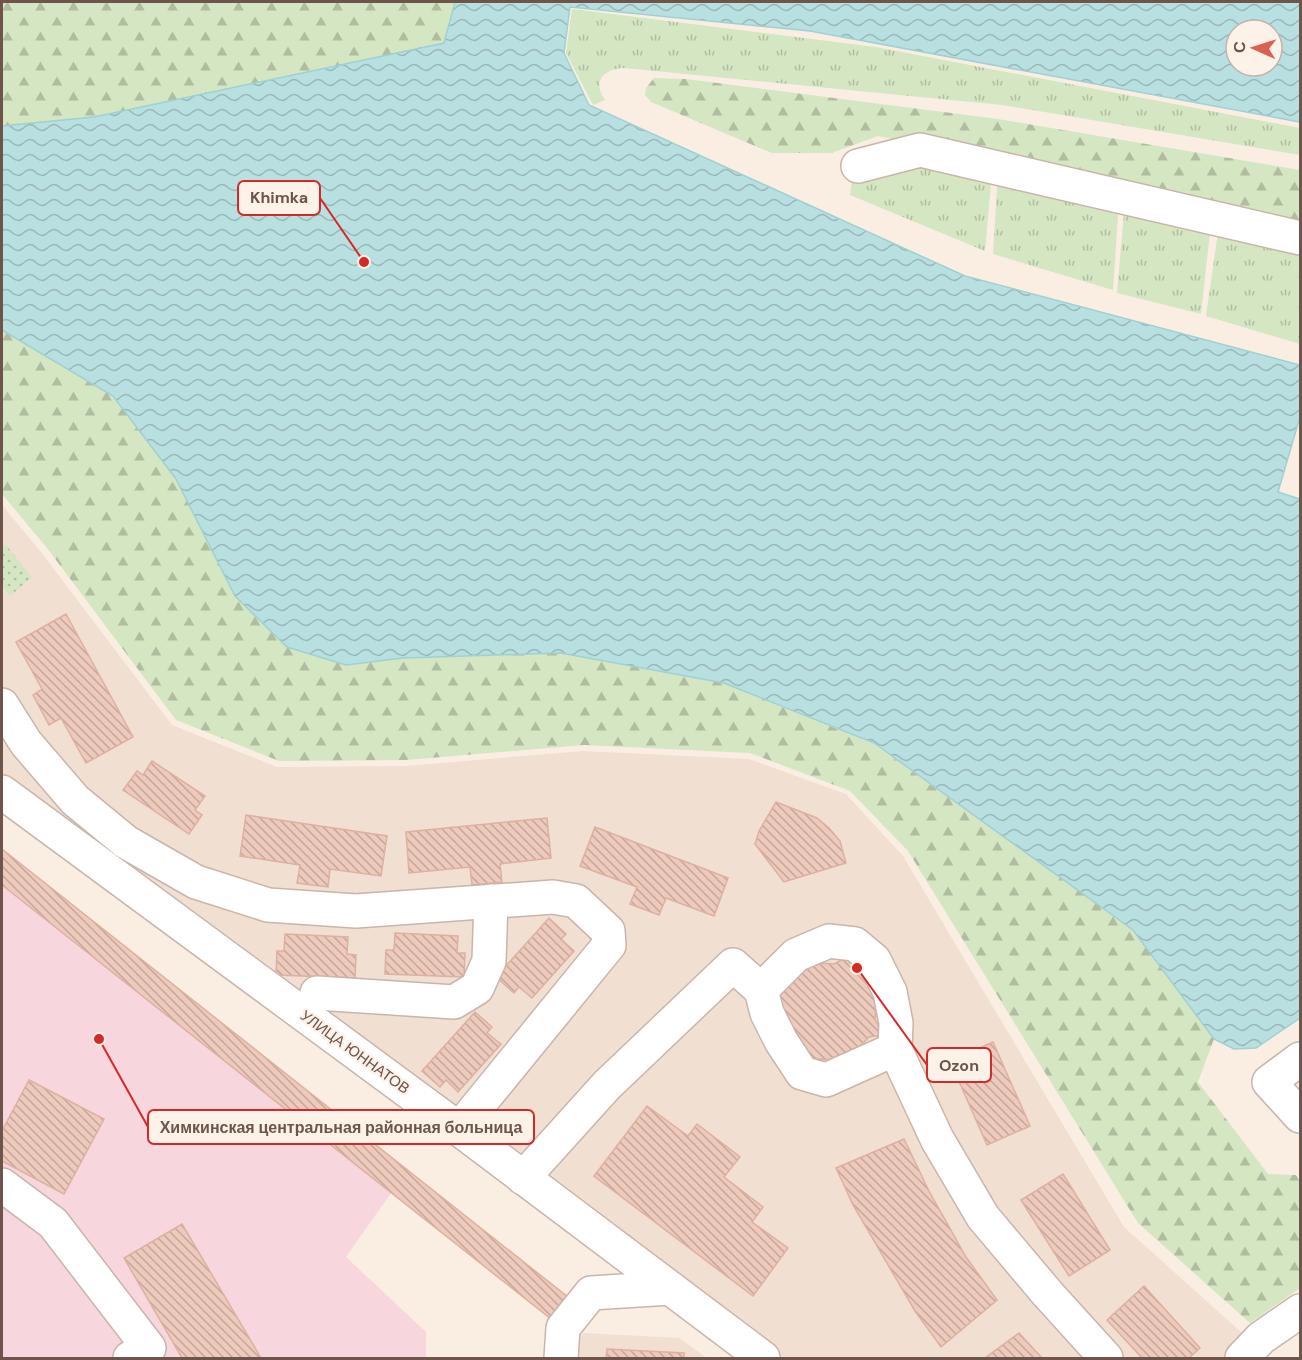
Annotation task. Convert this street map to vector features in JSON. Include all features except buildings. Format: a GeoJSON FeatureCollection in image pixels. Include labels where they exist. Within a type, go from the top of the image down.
{"type":"FeatureCollection","features":[{"type":"Feature","properties":{"kind":"street"},"geometry":{"type":"LineString","coordinates":[[858,166],[920,150],[1300,238]]}},
{"type":"Feature","properties":{"kind":"street"},"geometry":{"type":"LineString","coordinates":[[2,705],[26,743],[75,800],[126,842],[196,882],[267,905],[356,911],[553,897],[576,901],[608,931],[609,945],[459,1130]]}},
{"type":"Feature","properties":{"kind":"street","name":"УЛИЦА ЮННАТОВ"},"geometry":{"type":"LineString","coordinates":[[2,792],[764,1359]]}},
{"type":"Feature","properties":{"kind":"street"},"geometry":{"type":"LineString","coordinates":[[316,993],[454,1002],[477,988],[489,962],[491,901]]}},
{"type":"Feature","properties":{"kind":"street"},"geometry":{"type":"LineString","coordinates":[[761,990],[796,955],[829,941],[855,944],[874,960],[890,992],[896,1023],[895,1049],[937,1139],[983,1217],[1106,1359]]}},
{"type":"Feature","properties":{"kind":"street"},"geometry":{"type":"LineString","coordinates":[[523,1178],[607,1085],[733,964],[761,990],[767,1013],[781,1041],[802,1072],[826,1080],[895,1049]]}},
{"type":"Feature","properties":{"kind":"street"},"geometry":{"type":"LineString","coordinates":[[1300,1059],[1269,1082],[1300,1116]]}},
{"type":"Feature","properties":{"kind":"street"},"geometry":{"type":"LineString","coordinates":[[2,1185],[53,1223],[149,1347],[130,1359]]}},
{"type":"Feature","properties":{"kind":"street"},"geometry":{"type":"LineString","coordinates":[[561,1359],[563,1328],[591,1293],[670,1288]]}},
{"type":"Feature","properties":{"kind":"street"},"geometry":{"type":"LineString","coordinates":[[1242,1359],[1261,1338],[1300,1311]]}},
{"type":"Feature","properties":{"kind":"shaded area"},"geometry":{"type":"Polygon","coordinates":[[[2,505],[41,552],[172,725],[277,767],[406,766],[583,751],[749,759],[846,794],[903,856],[1124,1227],[1270,1358],[773,1358],[248,955],[2,775],[2,505]]]}},
{"type":"Feature","properties":{"kind":"shaded area"},"geometry":{"type":"Polygon","coordinates":[[[2,885],[391,1193],[346,1257],[426,1332],[426,1358],[2,1358],[2,885]]]}},
{"type":"Feature","properties":{"kind":"shaded area"},"geometry":{"type":"Polygon","coordinates":[[[584,1333],[679,1338],[707,1358],[557,1358],[584,1333]]]}},
{"type":"Feature","properties":{"kind":"green space"},"geometry":{"type":"Polygon","coordinates":[[[2,2],[455,2],[445,43],[94,117],[2,126],[2,2]]]}},
{"type":"Feature","properties":{"kind":"green space"},"geometry":{"type":"Polygon","coordinates":[[[572,9],[876,47],[1300,128],[1300,155],[1002,105],[625,68],[611,70],[602,77],[599,87],[605,100],[593,105],[566,53],[572,9]]]}},
{"type":"Feature","properties":{"kind":"green space"},"geometry":{"type":"Polygon","coordinates":[[[654,78],[686,79],[998,119],[1300,170],[1300,224],[878,136],[831,153],[772,153],[651,102],[645,95],[646,88],[654,78]]]}},
{"type":"Feature","properties":{"kind":"green space"},"geometry":{"type":"Polygon","coordinates":[[[917,153],[992,172],[985,251],[850,195],[853,170],[917,153]]]}},
{"type":"Feature","properties":{"kind":"green space"},"geometry":{"type":"Polygon","coordinates":[[[998,173],[1119,201],[1113,290],[993,254],[998,173]]]}},
{"type":"Feature","properties":{"kind":"green space"},"geometry":{"type":"Polygon","coordinates":[[[1125,202],[1211,223],[1201,314],[1117,293],[1125,202]]]}},
{"type":"Feature","properties":{"kind":"green space"},"geometry":{"type":"Polygon","coordinates":[[[1219,225],[1300,244],[1300,344],[1206,316],[1219,225]]]}},
{"type":"Feature","properties":{"kind":"green space"},"geometry":{"type":"Polygon","coordinates":[[[2,330],[113,396],[176,479],[235,596],[346,665],[403,658],[561,653],[724,683],[874,744],[1133,930],[1214,1039],[1198,1082],[1268,1174],[1296,1175],[1300,1182],[1300,1288],[1250,1323],[1138,1223],[908,851],[850,791],[750,753],[584,745],[406,760],[279,761],[176,720],[47,548],[2,494],[2,330]]]}},
{"type":"Feature","properties":{"kind":"green space"},"geometry":{"type":"Polygon","coordinates":[[[5,544],[32,577],[10,596],[2,586],[2,547],[5,544]]]}},
{"type":"Feature","properties":{"kind":"water"},"geometry":{"type":"Polygon","coordinates":[[[455,2],[1300,2],[1300,122],[810,31],[570,7],[564,53],[589,105],[965,276],[1300,365],[1300,417],[1278,492],[1300,499],[1300,1018],[1256,1048],[1234,1049],[1214,1039],[1133,930],[874,743],[724,683],[561,653],[403,658],[346,665],[287,647],[235,596],[176,479],[113,396],[2,330],[2,126],[94,117],[444,43],[455,2]]]}},
{"type":"Feature","properties":{"kind":"place","name":"Khimka"},"geometry":{"type":"Point","coordinates":[364,262]}},
{"type":"Feature","properties":{"kind":"place","name":"Ozon"},"geometry":{"type":"Point","coordinates":[857,968]}},
{"type":"Feature","properties":{"kind":"place","name":"Химкинская центральная районная больница"},"geometry":{"type":"Point","coordinates":[99,1039]}}]}
